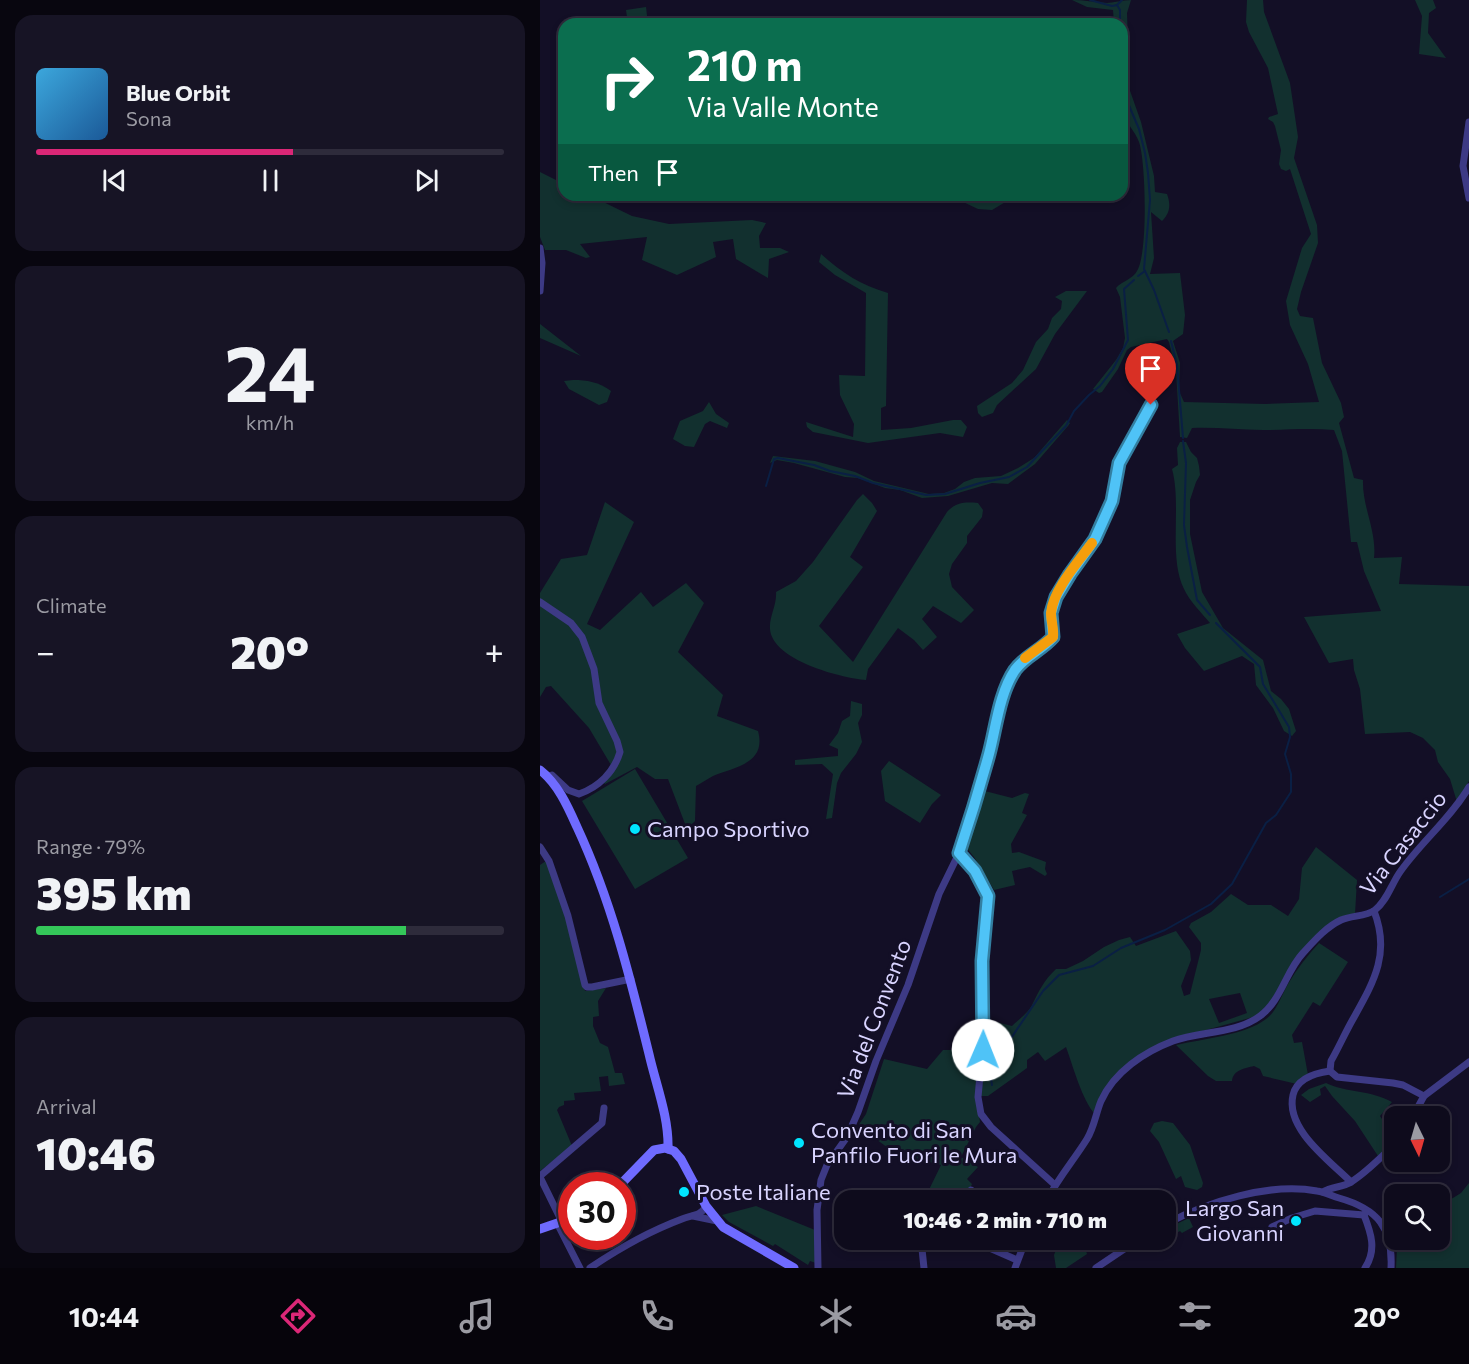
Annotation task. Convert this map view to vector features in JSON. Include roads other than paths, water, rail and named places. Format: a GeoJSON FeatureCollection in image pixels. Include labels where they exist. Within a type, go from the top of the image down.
{"type":"FeatureCollection","features":[{"type":"Feature","properties":{"kind":"street"},"geometry":{"type":"LineString","coordinates":[[1469,122],[1463,166],[1469,198]]}},
{"type":"Feature","properties":{"kind":"street"},"geometry":{"type":"LineString","coordinates":[[540,248],[542,262],[540,291]]}},
{"type":"Feature","properties":{"kind":"street","name":"Via del Convento"},"geometry":{"type":"LineString","coordinates":[[818,1268],[817,1210],[821,1180],[827,1165],[847,1137],[858,1112],[876,1061],[908,985],[939,894],[959,853],[988,758],[1003,695],[1014,671],[1024,658],[1053,637],[1051,613],[1056,597],[1095,539],[1112,501],[1119,463],[1151,405]]}},
{"type":"Feature","properties":{"kind":"street"},"geometry":{"type":"LineString","coordinates":[[540,602],[571,623],[582,637],[594,669],[599,703],[620,752],[602,783],[579,794],[568,790],[552,776],[544,774]]}},
{"type":"Feature","properties":{"kind":"street"},"geometry":{"type":"LineString","coordinates":[[544,774],[568,806],[591,857],[631,979],[664,1116],[668,1149]]}},
{"type":"Feature","properties":{"kind":"street","name":"Via Casaccio"},"geometry":{"type":"LineString","coordinates":[[1052,1190],[1087,1138],[1101,1101],[1119,1074],[1142,1057],[1173,1041],[1238,1025],[1261,1015],[1272,1004],[1301,955],[1322,934],[1342,920],[1365,915],[1379,907],[1398,874],[1415,852],[1458,806],[1469,787]]}},
{"type":"Feature","properties":{"kind":"street"},"geometry":{"type":"LineString","coordinates":[[540,847],[549,861],[568,916],[585,985],[592,987],[631,979]]}},
{"type":"Feature","properties":{"kind":"street"},"geometry":{"type":"LineString","coordinates":[[959,853],[975,871],[988,896],[982,961],[984,1033],[979,1101],[981,1113],[991,1127],[1055,1185]]}},
{"type":"Feature","properties":{"kind":"street"},"geometry":{"type":"LineString","coordinates":[[1330,1071],[1331,1060],[1367,995],[1379,968],[1381,941],[1374,911]]}},
{"type":"Feature","properties":{"kind":"street"},"geometry":{"type":"LineString","coordinates":[[1418,1106],[1424,1096],[1469,1062]]}},
{"type":"Feature","properties":{"kind":"street"},"geometry":{"type":"LineString","coordinates":[[1330,1071],[1337,1077],[1403,1085],[1424,1096]]}},
{"type":"Feature","properties":{"kind":"street"},"geometry":{"type":"LineString","coordinates":[[1330,1071],[1312,1075],[1300,1082],[1293,1096],[1292,1109],[1294,1118],[1308,1140],[1351,1182]]}},
{"type":"Feature","properties":{"kind":"street"},"geometry":{"type":"LineString","coordinates":[[558,1221],[540,1177],[602,1123],[604,1108]]}},
{"type":"Feature","properties":{"kind":"street"},"geometry":{"type":"LineString","coordinates":[[633,1172],[654,1150],[668,1149],[675,1152],[717,1221],[732,1233],[794,1268]]}},
{"type":"Feature","properties":{"kind":"street"},"geometry":{"type":"LineString","coordinates":[[1323,1192],[1351,1182],[1384,1154]]}},
{"type":"Feature","properties":{"kind":"street"},"geometry":{"type":"LineString","coordinates":[[1176,1219],[1190,1212],[1248,1194],[1287,1189],[1323,1192],[1354,1203],[1379,1220],[1387,1232],[1392,1249],[1391,1268]]}},
{"type":"Feature","properties":{"kind":"street"},"geometry":{"type":"LineString","coordinates":[[590,1268],[665,1227],[693,1216],[704,1210],[706,1206]]}},
{"type":"Feature","properties":{"kind":"street"},"geometry":{"type":"LineString","coordinates":[[1272,1227],[1315,1211],[1366,1212]]}},
{"type":"Feature","properties":{"kind":"street"},"geometry":{"type":"LineString","coordinates":[[1366,1212],[1372,1243],[1367,1265]]}},
{"type":"Feature","properties":{"kind":"street"},"geometry":{"type":"LineString","coordinates":[[693,1216],[717,1221]]}},
{"type":"Feature","properties":{"kind":"street"},"geometry":{"type":"LineString","coordinates":[[540,1229],[558,1223]]}},
{"type":"Feature","properties":{"kind":"street"},"geometry":{"type":"LineString","coordinates":[[572,1250],[580,1268]]}},
{"type":"Feature","properties":{"kind":"street"},"geometry":{"type":"LineString","coordinates":[[922,1250],[924,1268]]}},
{"type":"Feature","properties":{"kind":"street"},"geometry":{"type":"LineString","coordinates":[[994,1250],[1017,1260]]}},
{"type":"Feature","properties":{"kind":"street"},"geometry":{"type":"LineString","coordinates":[[1015,1268],[1021,1250]]}},
{"type":"Feature","properties":{"kind":"street"},"geometry":{"type":"LineString","coordinates":[[1096,1268],[1123,1250]]}},
{"type":"Feature","properties":{"kind":"waterway"},"geometry":{"type":"LineString","coordinates":[[1090,0],[1112,6],[1117,5]]}},
{"type":"Feature","properties":{"kind":"waterway"},"geometry":{"type":"LineString","coordinates":[[1120,18],[1117,5],[1122,0]]}},
{"type":"Feature","properties":{"kind":"waterway"},"geometry":{"type":"LineString","coordinates":[[1128,103],[1139,129],[1148,173],[1150,200],[1144,269],[1169,332]]}},
{"type":"Feature","properties":{"kind":"waterway"},"geometry":{"type":"LineString","coordinates":[[1138,276],[1145,271]]}},
{"type":"Feature","properties":{"kind":"waterway"},"geometry":{"type":"LineString","coordinates":[[766,486],[774,459],[778,458],[814,465],[873,483],[926,495],[945,494],[1009,477],[1027,467],[1066,426],[1074,411],[1100,386],[1113,369],[1128,340],[1124,289],[1134,280]]}},
{"type":"Feature","properties":{"kind":"waterway"},"geometry":{"type":"LineString","coordinates":[[1171,341],[1177,365],[1183,438]]}},
{"type":"Feature","properties":{"kind":"waterway"},"geometry":{"type":"LineString","coordinates":[[1183,441],[1186,463],[1184,525],[1187,547],[1197,600],[1210,615]]}},
{"type":"Feature","properties":{"kind":"waterway"},"geometry":{"type":"LineString","coordinates":[[992,1085],[991,1079],[1003,1050],[1043,991],[1059,975],[1093,966],[1121,948],[1165,930],[1211,904],[1232,884],[1266,823],[1276,815],[1291,792],[1291,774],[1285,754],[1290,737],[1289,727],[1263,684],[1260,667],[1216,623]]}},
{"type":"Feature","properties":{"kind":"waterway"},"geometry":{"type":"LineString","coordinates":[[1440,897],[1469,879]]}},
{"type":"Feature","properties":{"kind":"place","name":"Campo Sportivo"},"geometry":{"type":"Point","coordinates":[635,829]}},
{"type":"Feature","properties":{"kind":"place","name":"Convento di San Panfilo Fuori le Mura"},"geometry":{"type":"Point","coordinates":[799,1143]}},
{"type":"Feature","properties":{"kind":"place","name":"Poste Italiane"},"geometry":{"type":"Point","coordinates":[684,1192]}},
{"type":"Feature","properties":{"kind":"place","name":"Largo San Giovanni"},"geometry":{"type":"Point","coordinates":[1296,1221]}}]}
